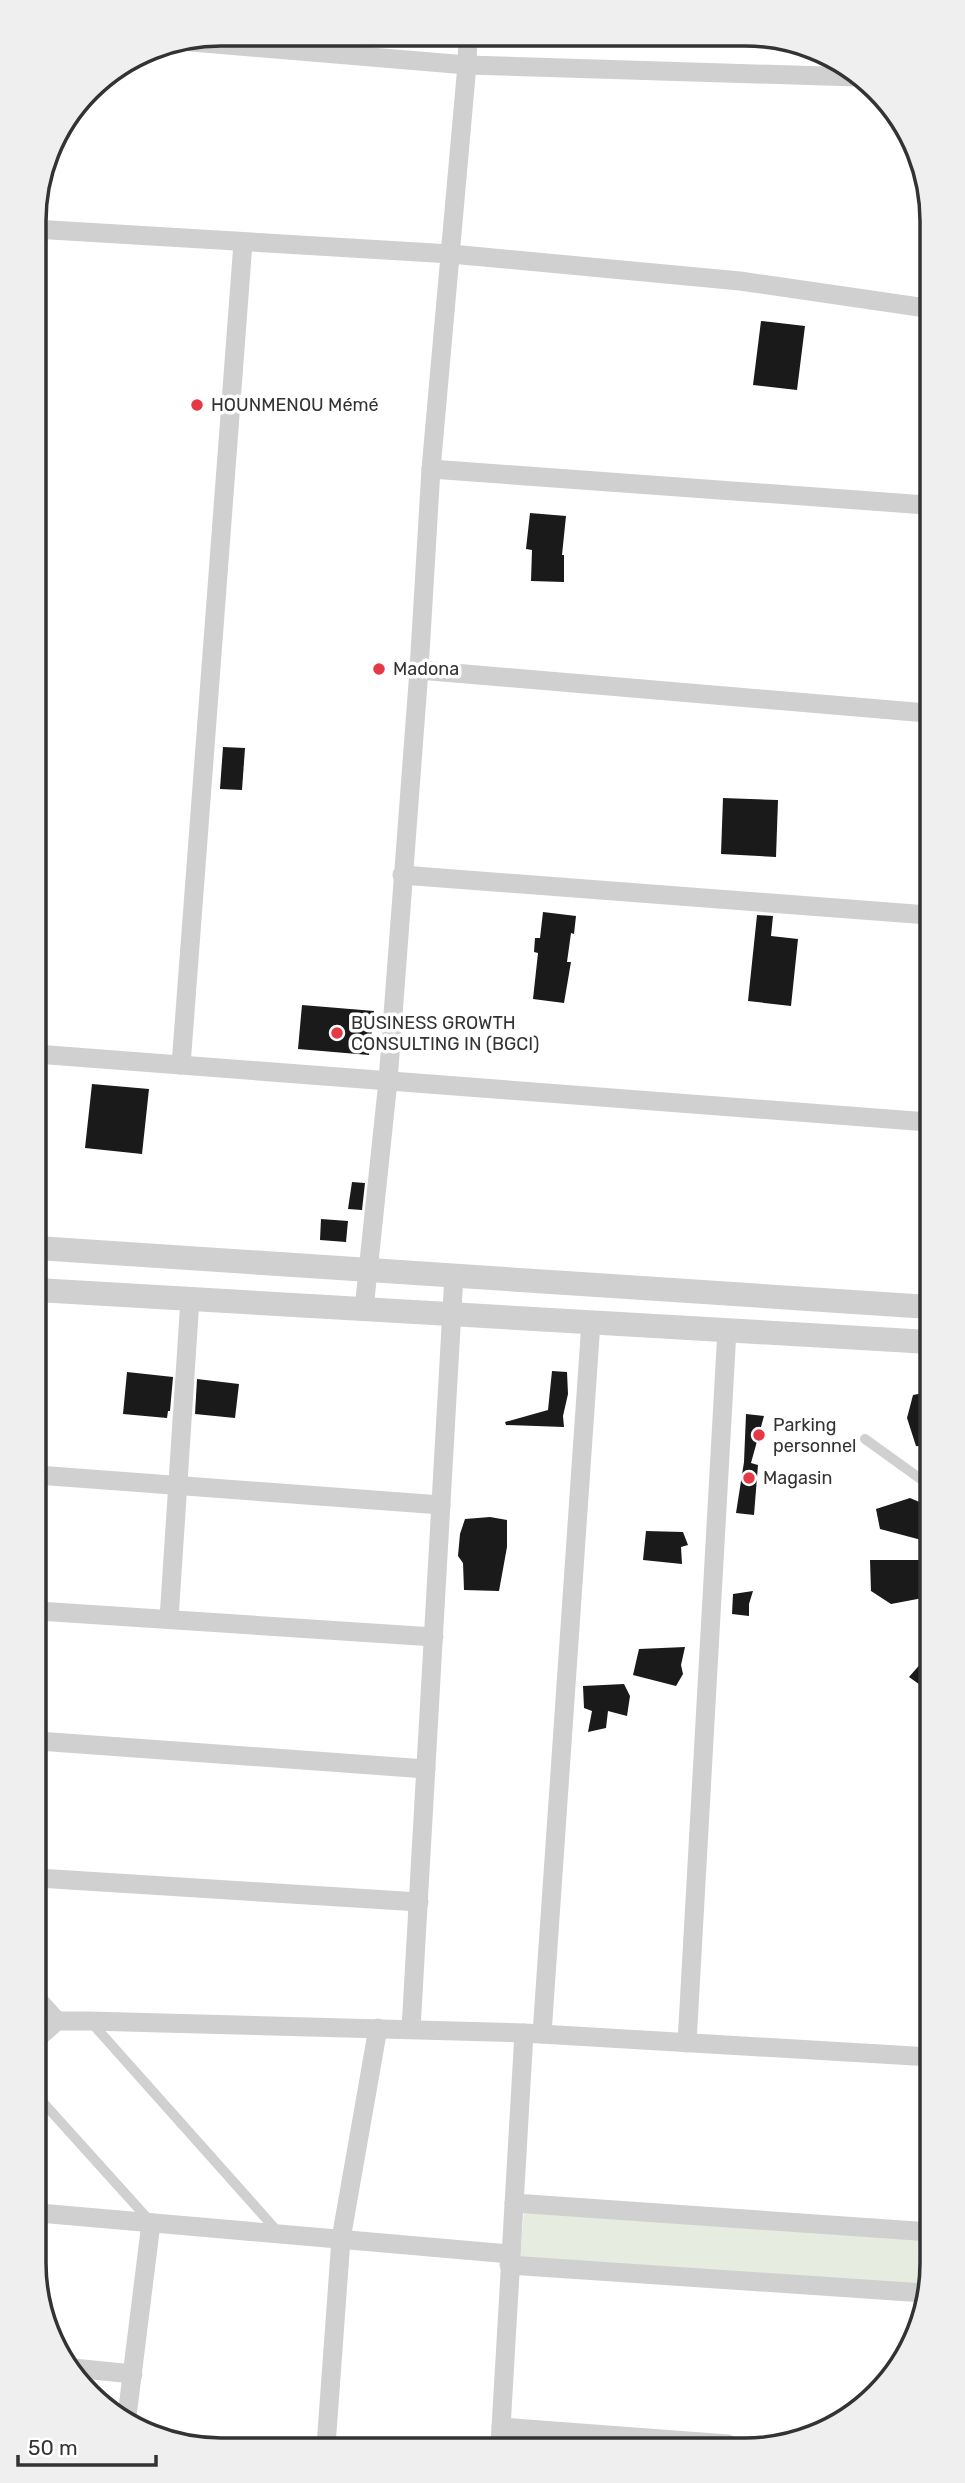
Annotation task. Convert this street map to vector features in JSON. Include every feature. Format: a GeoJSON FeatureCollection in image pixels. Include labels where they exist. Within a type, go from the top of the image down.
{"type":"FeatureCollection","features":[{"type":"Feature","properties":{"kind":"street"},"geometry":{"type":"LineString","coordinates":[[240,46],[467,65],[843,77]]}},
{"type":"Feature","properties":{"kind":"street"},"geometry":{"type":"LineString","coordinates":[[364,1309],[388,1081],[419,670],[431,469],[468,46]]}},
{"type":"Feature","properties":{"kind":"street"},"geometry":{"type":"LineString","coordinates":[[46,230],[451,254],[740,281],[920,308]]}},
{"type":"Feature","properties":{"kind":"street"},"geometry":{"type":"LineString","coordinates":[[181,1065],[243,243]]}},
{"type":"Feature","properties":{"kind":"street"},"geometry":{"type":"LineString","coordinates":[[431,469],[920,505]]}},
{"type":"Feature","properties":{"kind":"street"},"geometry":{"type":"LineString","coordinates":[[419,670],[920,712]]}},
{"type":"Feature","properties":{"kind":"street"},"geometry":{"type":"LineString","coordinates":[[402,875],[920,914]]}},
{"type":"Feature","properties":{"kind":"street"},"geometry":{"type":"LineString","coordinates":[[46,1055],[920,1121]]}},
{"type":"Feature","properties":{"kind":"street"},"geometry":{"type":"LineString","coordinates":[[46,1249],[919,1306]]}},
{"type":"Feature","properties":{"kind":"street"},"geometry":{"type":"LineString","coordinates":[[411,2029],[454,1276]]}},
{"type":"Feature","properties":{"kind":"street"},"geometry":{"type":"LineString","coordinates":[[46,1294],[190,1299],[919,1341]]}},
{"type":"Feature","properties":{"kind":"street"},"geometry":{"type":"LineString","coordinates":[[169,1619],[190,1299]]}},
{"type":"Feature","properties":{"kind":"street"},"geometry":{"type":"LineString","coordinates":[[560,2438],[500,2436],[509,2259],[533,2034],[591,1322]]}},
{"type":"Feature","properties":{"kind":"street"},"geometry":{"type":"LineString","coordinates":[[687,2043],[727,1330]]}},
{"type":"Feature","properties":{"kind":"street"},"geometry":{"type":"LineString","coordinates":[[46,1476],[441,1505]]}},
{"type":"Feature","properties":{"kind":"street"},"geometry":{"type":"LineString","coordinates":[[46,1611],[434,1637]]}},
{"type":"Feature","properties":{"kind":"street"},"geometry":{"type":"LineString","coordinates":[[46,1742],[426,1769]]}},
{"type":"Feature","properties":{"kind":"street"},"geometry":{"type":"LineString","coordinates":[[46,1879],[419,1902]]}},
{"type":"Feature","properties":{"kind":"street"},"geometry":{"type":"LineString","coordinates":[[46,2009],[57,2021]]}},
{"type":"Feature","properties":{"kind":"street"},"geometry":{"type":"LineString","coordinates":[[46,2031],[57,2021],[378,2028],[533,2034],[919,2056]]}},
{"type":"Feature","properties":{"kind":"street"},"geometry":{"type":"LineString","coordinates":[[327,2438],[341,2239],[378,2028]]}},
{"type":"Feature","properties":{"kind":"street"},"geometry":{"type":"LineString","coordinates":[[514,2203],[919,2231]]}},
{"type":"Feature","properties":{"kind":"street"},"geometry":{"type":"LineString","coordinates":[[46,2214],[341,2239],[509,2259],[917,2292]]}},
{"type":"Feature","properties":{"kind":"street"},"geometry":{"type":"LineString","coordinates":[[128,2411],[151,2222]]}},
{"type":"Feature","properties":{"kind":"street"},"geometry":{"type":"LineString","coordinates":[[82,2369],[134,2374]]}},
{"type":"Feature","properties":{"kind":"lane"},"geometry":{"type":"LineString","coordinates":[[865,1439],[919,1478]]}},
{"type":"Feature","properties":{"kind":"lane"},"geometry":{"type":"LineString","coordinates":[[89,2021],[279,2234]]}},
{"type":"Feature","properties":{"kind":"lane"},"geometry":{"type":"LineString","coordinates":[[46,2106],[151,2222]]}},
{"type":"Feature","properties":{"kind":"shaded area"},"geometry":{"type":"Polygon","coordinates":[[[524,2210],[919,2239],[917,2288],[520,2259],[524,2210]]]}},
{"type":"Feature","properties":{"kind":"building"},"geometry":{"type":"Polygon","coordinates":[[[761,321],[805,326],[797,390],[753,385],[761,321]]]}},
{"type":"Feature","properties":{"kind":"building"},"geometry":{"type":"Polygon","coordinates":[[[530,513],[566,516],[562,555],[564,582],[531,581],[532,550],[526,549],[530,513]]]}},
{"type":"Feature","properties":{"kind":"building"},"geometry":{"type":"Polygon","coordinates":[[[223,747],[245,748],[242,790],[220,789],[223,747]]]}},
{"type":"Feature","properties":{"kind":"building"},"geometry":{"type":"Polygon","coordinates":[[[723,798],[778,800],[776,857],[721,854],[723,798]]]}},
{"type":"Feature","properties":{"kind":"building"},"geometry":{"type":"Polygon","coordinates":[[[543,912],[576,916],[567,962],[571,962],[564,1003],[533,999],[538,953],[534,952],[535,938],[540,938],[543,912]]]}},
{"type":"Feature","properties":{"kind":"building"},"geometry":{"type":"Polygon","coordinates":[[[757,915],[773,916],[771,936],[798,939],[791,1006],[748,1001],[757,915]]]}},
{"type":"Feature","properties":{"kind":"building"},"geometry":{"type":"Polygon","coordinates":[[[302,1005],[374,1011],[369,1055],[298,1049],[302,1005]]]}},
{"type":"Feature","properties":{"kind":"building"},"geometry":{"type":"Polygon","coordinates":[[[92,1084],[149,1089],[142,1154],[85,1148],[92,1084]]]}},
{"type":"Feature","properties":{"kind":"building"},"geometry":{"type":"Polygon","coordinates":[[[352,1182],[365,1183],[362,1210],[348,1209],[352,1182]]]}},
{"type":"Feature","properties":{"kind":"building"},"geometry":{"type":"Polygon","coordinates":[[[321,1219],[348,1221],[346,1242],[320,1240],[321,1219]]]}},
{"type":"Feature","properties":{"kind":"building"},"geometry":{"type":"Polygon","coordinates":[[[552,1371],[567,1372],[568,1394],[563,1416],[564,1427],[506,1425],[505,1422],[548,1410],[552,1371]]]}},
{"type":"Feature","properties":{"kind":"building"},"geometry":{"type":"Polygon","coordinates":[[[127,1372],[173,1377],[167,1418],[123,1414],[127,1372]]]}},
{"type":"Feature","properties":{"kind":"building"},"geometry":{"type":"Polygon","coordinates":[[[197,1379],[239,1384],[235,1418],[195,1414],[197,1379]]]}},
{"type":"Feature","properties":{"kind":"building"},"geometry":{"type":"Polygon","coordinates":[[[919,1394],[919,1446],[916,1446],[907,1418],[913,1395],[919,1394]]]}},
{"type":"Feature","properties":{"kind":"building"},"geometry":{"type":"Polygon","coordinates":[[[746,1414],[764,1416],[751,1463],[758,1465],[754,1515],[736,1513],[744,1462],[746,1414]]]}},
{"type":"Feature","properties":{"kind":"building"},"geometry":{"type":"Polygon","coordinates":[[[910,1498],[919,1502],[919,1539],[880,1529],[876,1509],[910,1498]]]}},
{"type":"Feature","properties":{"kind":"building"},"geometry":{"type":"Polygon","coordinates":[[[490,1517],[507,1520],[507,1547],[499,1591],[464,1590],[463,1563],[458,1556],[460,1534],[465,1519],[490,1517]]]}},
{"type":"Feature","properties":{"kind":"building"},"geometry":{"type":"Polygon","coordinates":[[[646,1531],[683,1532],[688,1545],[681,1547],[682,1564],[643,1560],[646,1531]]]}},
{"type":"Feature","properties":{"kind":"building"},"geometry":{"type":"Polygon","coordinates":[[[870,1560],[919,1560],[919,1599],[891,1604],[871,1591],[870,1560]]]}},
{"type":"Feature","properties":{"kind":"building"},"geometry":{"type":"Polygon","coordinates":[[[753,1591],[749,1616],[732,1614],[733,1594],[753,1591]]]}},
{"type":"Feature","properties":{"kind":"building"},"geometry":{"type":"Polygon","coordinates":[[[685,1647],[681,1665],[683,1674],[676,1686],[633,1675],[639,1649],[685,1647]]]}},
{"type":"Feature","properties":{"kind":"building"},"geometry":{"type":"Polygon","coordinates":[[[919,1665],[919,1684],[909,1677],[919,1665]]]}},
{"type":"Feature","properties":{"kind":"building"},"geometry":{"type":"Polygon","coordinates":[[[624,1684],[630,1696],[627,1716],[608,1711],[606,1728],[588,1732],[592,1711],[584,1708],[583,1686],[624,1684]]]}},
{"type":"Feature","properties":{"kind":"place","name":"HOUNMENOU Mémé"},"geometry":{"type":"Point","coordinates":[197,405]}},
{"type":"Feature","properties":{"kind":"place","name":"Madona"},"geometry":{"type":"Point","coordinates":[379,669]}},
{"type":"Feature","properties":{"kind":"place","name":"BUSINESS GROWTH CONSULTING IN (BGCI)"},"geometry":{"type":"Point","coordinates":[337,1033]}},
{"type":"Feature","properties":{"kind":"place","name":"Parking personnel"},"geometry":{"type":"Point","coordinates":[759,1435]}},
{"type":"Feature","properties":{"kind":"place","name":"Magasin"},"geometry":{"type":"Point","coordinates":[749,1478]}}]}
